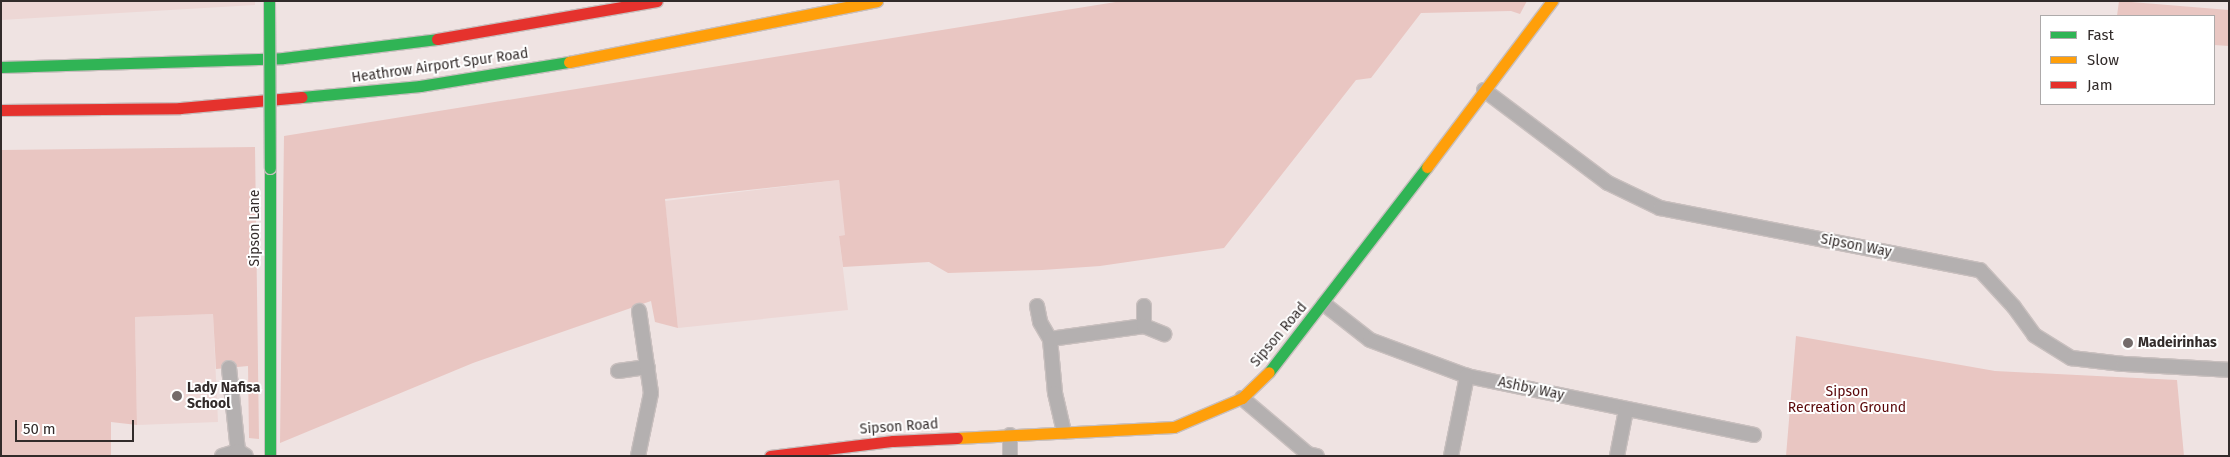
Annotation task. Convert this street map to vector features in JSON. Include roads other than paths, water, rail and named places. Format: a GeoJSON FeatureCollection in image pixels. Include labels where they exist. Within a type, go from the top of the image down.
{"type":"FeatureCollection","features":[{"type":"Feature","properties":{"kind":"main road","name":"Sipson Lane"},"geometry":{"type":"LineString","coordinates":[[270,1],[270,456]]}},
{"type":"Feature","properties":{"kind":"main road","name":"Heathrow Airport Spur Road"},"geometry":{"type":"LineString","coordinates":[[1,67],[65,67],[283,58],[414,43],[657,1]]}},
{"type":"Feature","properties":{"kind":"main road","name":"Heathrow Airport Spur Road"},"geometry":{"type":"LineString","coordinates":[[1,110],[180,108],[420,86],[561,64],[877,1]]}},
{"type":"Feature","properties":{"kind":"main road","name":"Sipson Road"},"geometry":{"type":"LineString","coordinates":[[770,456],[892,441],[1174,427],[1242,398],[1278,363],[1552,1]]}},
{"type":"Feature","properties":{"kind":"street","name":"Sipson Way"},"geometry":{"type":"LineString","coordinates":[[1484,90],[1608,183],[1660,208],[1980,270],[2014,306],[2034,335],[2071,358],[2123,364],[2229,370]]}},
{"type":"Feature","properties":{"kind":"street","name":"Ashby Way"},"geometry":{"type":"LineString","coordinates":[[1324,304],[1370,340],[1467,376],[1754,435]]}},
{"type":"Feature","properties":{"kind":"street"},"geometry":{"type":"LineString","coordinates":[[1037,306],[1040,322],[1050,339],[1055,393],[1064,432]]}},
{"type":"Feature","properties":{"kind":"street"},"geometry":{"type":"LineString","coordinates":[[1144,306],[1144,326]]}},
{"type":"Feature","properties":{"kind":"street"},"geometry":{"type":"LineString","coordinates":[[638,456],[651,393],[639,311]]}},
{"type":"Feature","properties":{"kind":"street"},"geometry":{"type":"LineString","coordinates":[[1050,339],[1144,326],[1164,334]]}},
{"type":"Feature","properties":{"kind":"street"},"geometry":{"type":"LineString","coordinates":[[618,371],[648,367]]}},
{"type":"Feature","properties":{"kind":"street"},"geometry":{"type":"LineString","coordinates":[[222,456],[242,453],[230,368]]}},
{"type":"Feature","properties":{"kind":"street"},"geometry":{"type":"LineString","coordinates":[[1451,456],[1467,376]]}},
{"type":"Feature","properties":{"kind":"street"},"geometry":{"type":"LineString","coordinates":[[1242,398],[1308,454],[1317,456]]}},
{"type":"Feature","properties":{"kind":"street"},"geometry":{"type":"LineString","coordinates":[[1616,456],[1626,410]]}},
{"type":"Feature","properties":{"kind":"street"},"geometry":{"type":"LineString","coordinates":[[1010,435],[1010,456]]}},
{"type":"Feature","properties":{"kind":"place","name":"Madeirinhas"},"geometry":{"type":"Point","coordinates":[2128,343]}},
{"type":"Feature","properties":{"kind":"place","name":"Lady Nafisa School"},"geometry":{"type":"Point","coordinates":[177,396]}},
{"type":"Feature","properties":{"kind":"park label","name":"Sipson Recreation Ground"},"geometry":{"type":"Point","coordinates":[1847,400]}}]}
